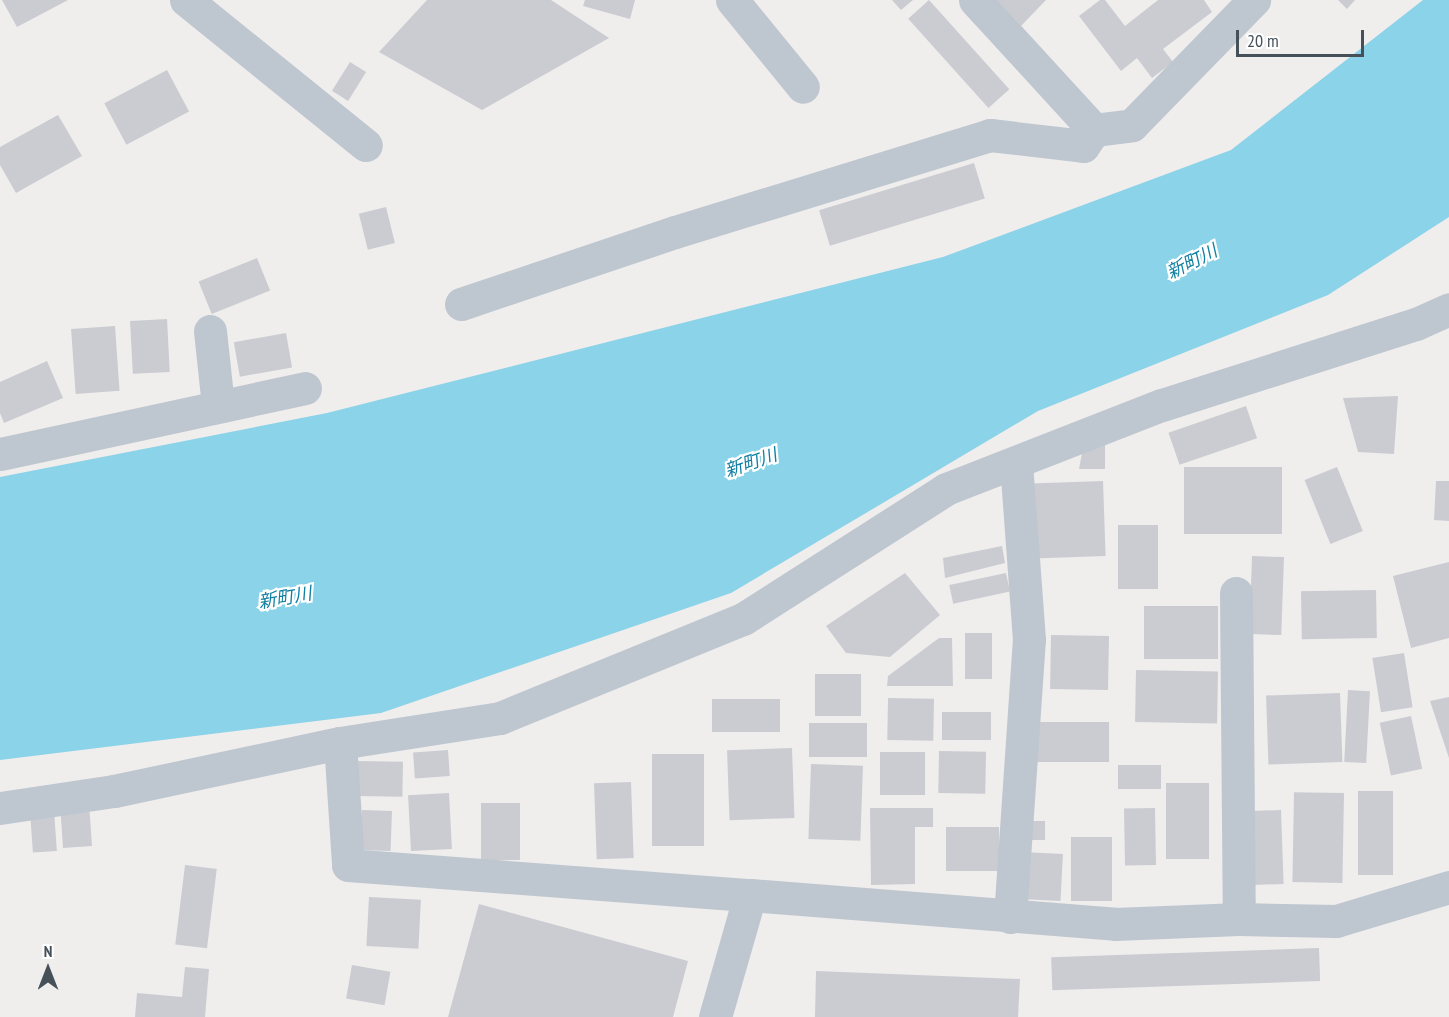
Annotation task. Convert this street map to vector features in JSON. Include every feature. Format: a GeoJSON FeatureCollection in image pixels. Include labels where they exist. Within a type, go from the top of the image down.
{"type":"FeatureCollection","features":[{"type":"Feature","properties":{"kind":"street"},"geometry":{"type":"LineString","coordinates":[[186,0],[366,145]]}},
{"type":"Feature","properties":{"kind":"street"},"geometry":{"type":"LineString","coordinates":[[732,0],[803,87]]}},
{"type":"Feature","properties":{"kind":"street"},"geometry":{"type":"LineString","coordinates":[[975,0],[1094,130]]}},
{"type":"Feature","properties":{"kind":"street"},"geometry":{"type":"LineString","coordinates":[[461,304],[675,232],[990,135],[1083,146],[1094,130],[1132,125],[1243,4]]}},
{"type":"Feature","properties":{"kind":"street"},"geometry":{"type":"LineString","coordinates":[[0,808],[114,791],[340,743],[500,718],[743,619],[946,489],[1162,405],[1416,324],[1449,309]]}},
{"type":"Feature","properties":{"kind":"street"},"geometry":{"type":"LineString","coordinates":[[210,331],[218,406]]}},
{"type":"Feature","properties":{"kind":"street"},"geometry":{"type":"LineString","coordinates":[[0,454],[305,388]]}},
{"type":"Feature","properties":{"kind":"street"},"geometry":{"type":"LineString","coordinates":[[1010,916],[1029,640],[1016,462]]}},
{"type":"Feature","properties":{"kind":"street"},"geometry":{"type":"LineString","coordinates":[[1236,593],[1239,919]]}},
{"type":"Feature","properties":{"kind":"street"},"geometry":{"type":"LineString","coordinates":[[340,743],[348,865],[1115,924],[1239,919],[1336,921],[1449,886]]}},
{"type":"Feature","properties":{"kind":"street"},"geometry":{"type":"LineString","coordinates":[[715,1017],[750,895]]}},
{"type":"Feature","properties":{"kind":"water","name":"新町川"},"geometry":{"type":"Polygon","coordinates":[[[1423,0],[1449,0],[1449,217],[1328,295],[1038,411],[731,593],[381,713],[0,760],[0,477],[327,413],[943,257],[1231,150],[1423,0]]]}},
{"type":"Feature","properties":{"kind":"building"},"geometry":{"type":"Polygon","coordinates":[[[2,0],[68,0],[17,27],[2,0]]]}},
{"type":"Feature","properties":{"kind":"building"},"geometry":{"type":"Polygon","coordinates":[[[427,0],[551,0],[609,38],[482,110],[379,52],[427,0]]]}},
{"type":"Feature","properties":{"kind":"building"},"geometry":{"type":"Polygon","coordinates":[[[585,0],[635,0],[630,19],[583,6],[585,0]]]}},
{"type":"Feature","properties":{"kind":"building"},"geometry":{"type":"Polygon","coordinates":[[[892,0],[913,0],[901,10],[892,0]]]}},
{"type":"Feature","properties":{"kind":"building"},"geometry":{"type":"Polygon","coordinates":[[[929,0],[1009,89],[988,108],[908,19],[929,0]]]}},
{"type":"Feature","properties":{"kind":"building"},"geometry":{"type":"Polygon","coordinates":[[[997,0],[1046,0],[1021,26],[997,0]]]}},
{"type":"Feature","properties":{"kind":"building"},"geometry":{"type":"Polygon","coordinates":[[[1100,0],[1105,0],[1125,26],[1158,0],[1204,0],[1212,12],[1163,49],[1173,62],[1152,78],[1137,58],[1121,71],[1079,16],[1100,0]]]}},
{"type":"Feature","properties":{"kind":"building"},"geometry":{"type":"Polygon","coordinates":[[[1338,0],[1355,0],[1347,9],[1338,0]]]}},
{"type":"Feature","properties":{"kind":"building"},"geometry":{"type":"Polygon","coordinates":[[[350,62],[366,72],[348,101],[332,91],[350,62]]]}},
{"type":"Feature","properties":{"kind":"building"},"geometry":{"type":"Polygon","coordinates":[[[167,70],[189,111],[126,145],[104,103],[167,70]]]}},
{"type":"Feature","properties":{"kind":"building"},"geometry":{"type":"Polygon","coordinates":[[[58,115],[82,156],[16,193],[0,165],[0,147],[58,115]]]}},
{"type":"Feature","properties":{"kind":"building"},"geometry":{"type":"Polygon","coordinates":[[[974,163],[985,198],[830,246],[819,210],[974,163]]]}},
{"type":"Feature","properties":{"kind":"building"},"geometry":{"type":"Polygon","coordinates":[[[386,207],[395,243],[368,250],[359,214],[386,207]]]}},
{"type":"Feature","properties":{"kind":"building"},"geometry":{"type":"Polygon","coordinates":[[[257,258],[270,290],[212,314],[199,282],[257,258]]]}},
{"type":"Feature","properties":{"kind":"building"},"geometry":{"type":"Polygon","coordinates":[[[167,319],[170,372],[133,374],[130,321],[167,319]]]}},
{"type":"Feature","properties":{"kind":"building"},"geometry":{"type":"Polygon","coordinates":[[[115,326],[120,391],[76,394],[71,329],[115,326]]]}},
{"type":"Feature","properties":{"kind":"building"},"geometry":{"type":"Polygon","coordinates":[[[286,333],[292,367],[240,377],[234,342],[286,333]]]}},
{"type":"Feature","properties":{"kind":"building"},"geometry":{"type":"Polygon","coordinates":[[[47,361],[63,398],[4,423],[0,413],[0,382],[47,361]]]}},
{"type":"Feature","properties":{"kind":"building"},"geometry":{"type":"Polygon","coordinates":[[[1398,396],[1394,454],[1358,452],[1343,398],[1398,396]]]}},
{"type":"Feature","properties":{"kind":"building"},"geometry":{"type":"Polygon","coordinates":[[[1246,406],[1257,438],[1180,465],[1168,433],[1246,406]]]}},
{"type":"Feature","properties":{"kind":"building"},"geometry":{"type":"Polygon","coordinates":[[[1105,443],[1105,469],[1079,469],[1082,453],[1105,443]]]}},
{"type":"Feature","properties":{"kind":"building"},"geometry":{"type":"Polygon","coordinates":[[[1184,467],[1282,467],[1282,534],[1184,534],[1184,467]]]}},
{"type":"Feature","properties":{"kind":"building"},"geometry":{"type":"Polygon","coordinates":[[[1337,467],[1363,531],[1330,544],[1305,480],[1337,467]]]}},
{"type":"Feature","properties":{"kind":"building"},"geometry":{"type":"Polygon","coordinates":[[[1103,481],[1106,556],[1034,558],[1031,484],[1103,481]]]}},
{"type":"Feature","properties":{"kind":"building"},"geometry":{"type":"Polygon","coordinates":[[[1436,481],[1449,481],[1449,521],[1434,520],[1436,481]]]}},
{"type":"Feature","properties":{"kind":"building"},"geometry":{"type":"Polygon","coordinates":[[[1118,525],[1158,525],[1158,589],[1118,589],[1118,525]]]}},
{"type":"Feature","properties":{"kind":"building"},"geometry":{"type":"Polygon","coordinates":[[[1002,546],[1005,563],[945,578],[943,558],[1002,546]]]}},
{"type":"Feature","properties":{"kind":"building"},"geometry":{"type":"Polygon","coordinates":[[[1252,556],[1284,557],[1281,635],[1249,634],[1252,556]]]}},
{"type":"Feature","properties":{"kind":"building"},"geometry":{"type":"Polygon","coordinates":[[[1449,562],[1449,638],[1411,648],[1393,576],[1449,562]]]}},
{"type":"Feature","properties":{"kind":"building"},"geometry":{"type":"Polygon","coordinates":[[[905,573],[940,615],[890,657],[846,653],[826,626],[905,573]]]}},
{"type":"Feature","properties":{"kind":"building"},"geometry":{"type":"Polygon","coordinates":[[[1006,573],[1010,592],[953,604],[949,585],[1006,573]]]}},
{"type":"Feature","properties":{"kind":"building"},"geometry":{"type":"Polygon","coordinates":[[[1376,590],[1377,638],[1302,639],[1301,591],[1376,590]]]}},
{"type":"Feature","properties":{"kind":"building"},"geometry":{"type":"Polygon","coordinates":[[[1144,606],[1218,606],[1218,659],[1144,659],[1144,606]]]}},
{"type":"Feature","properties":{"kind":"building"},"geometry":{"type":"Polygon","coordinates":[[[965,633],[992,633],[992,679],[965,679],[965,633]]]}},
{"type":"Feature","properties":{"kind":"building"},"geometry":{"type":"Polygon","coordinates":[[[1051,635],[1109,636],[1108,690],[1050,689],[1051,635]]]}},
{"type":"Feature","properties":{"kind":"building"},"geometry":{"type":"Polygon","coordinates":[[[939,638],[952,638],[953,686],[887,686],[888,676],[939,638]]]}},
{"type":"Feature","properties":{"kind":"building"},"geometry":{"type":"Polygon","coordinates":[[[1404,653],[1413,707],[1381,712],[1372,658],[1404,653]]]}},
{"type":"Feature","properties":{"kind":"building"},"geometry":{"type":"Polygon","coordinates":[[[1136,670],[1218,671],[1217,723],[1135,722],[1136,670]]]}},
{"type":"Feature","properties":{"kind":"building"},"geometry":{"type":"Polygon","coordinates":[[[815,674],[861,674],[861,716],[815,716],[815,674]]]}},
{"type":"Feature","properties":{"kind":"building"},"geometry":{"type":"Polygon","coordinates":[[[1348,690],[1370,691],[1366,763],[1344,762],[1348,690]]]}},
{"type":"Feature","properties":{"kind":"building"},"geometry":{"type":"Polygon","coordinates":[[[1340,693],[1342,762],[1268,765],[1266,696],[1340,693]]]}},
{"type":"Feature","properties":{"kind":"building"},"geometry":{"type":"Polygon","coordinates":[[[1449,697],[1449,758],[1430,701],[1449,697]]]}},
{"type":"Feature","properties":{"kind":"building"},"geometry":{"type":"Polygon","coordinates":[[[888,698],[934,699],[933,741],[887,740],[888,698]]]}},
{"type":"Feature","properties":{"kind":"building"},"geometry":{"type":"Polygon","coordinates":[[[712,699],[780,699],[780,732],[712,732],[712,699]]]}},
{"type":"Feature","properties":{"kind":"building"},"geometry":{"type":"Polygon","coordinates":[[[942,712],[991,712],[991,740],[942,740],[942,712]]]}},
{"type":"Feature","properties":{"kind":"building"},"geometry":{"type":"Polygon","coordinates":[[[1411,716],[1422,769],[1391,775],[1380,723],[1411,716]]]}},
{"type":"Feature","properties":{"kind":"building"},"geometry":{"type":"Polygon","coordinates":[[[1033,722],[1109,722],[1109,762],[1033,762],[1033,722]]]}},
{"type":"Feature","properties":{"kind":"building"},"geometry":{"type":"Polygon","coordinates":[[[809,723],[867,723],[867,757],[809,757],[809,723]]]}},
{"type":"Feature","properties":{"kind":"building"},"geometry":{"type":"Polygon","coordinates":[[[792,748],[794,818],[729,820],[727,750],[792,748]]]}},
{"type":"Feature","properties":{"kind":"building"},"geometry":{"type":"Polygon","coordinates":[[[448,750],[450,776],[415,778],[413,752],[448,750]]]}},
{"type":"Feature","properties":{"kind":"building"},"geometry":{"type":"Polygon","coordinates":[[[939,751],[986,752],[985,794],[938,793],[939,751]]]}},
{"type":"Feature","properties":{"kind":"building"},"geometry":{"type":"Polygon","coordinates":[[[880,752],[925,752],[925,795],[880,795],[880,752]]]}},
{"type":"Feature","properties":{"kind":"building"},"geometry":{"type":"Polygon","coordinates":[[[652,754],[704,754],[704,846],[652,846],[652,754]]]}},
{"type":"Feature","properties":{"kind":"building"},"geometry":{"type":"Polygon","coordinates":[[[358,761],[403,762],[402,797],[357,796],[358,761]]]}},
{"type":"Feature","properties":{"kind":"building"},"geometry":{"type":"Polygon","coordinates":[[[811,764],[863,766],[860,841],[808,839],[811,764]]]}},
{"type":"Feature","properties":{"kind":"building"},"geometry":{"type":"Polygon","coordinates":[[[1118,765],[1161,765],[1161,789],[1118,789],[1118,765]]]}},
{"type":"Feature","properties":{"kind":"building"},"geometry":{"type":"Polygon","coordinates":[[[631,782],[634,858],[597,859],[594,783],[631,782]]]}},
{"type":"Feature","properties":{"kind":"building"},"geometry":{"type":"Polygon","coordinates":[[[1166,783],[1209,783],[1209,859],[1166,859],[1166,783]]]}},
{"type":"Feature","properties":{"kind":"building"},"geometry":{"type":"Polygon","coordinates":[[[1358,791],[1393,791],[1393,875],[1358,875],[1358,791]]]}},
{"type":"Feature","properties":{"kind":"building"},"geometry":{"type":"Polygon","coordinates":[[[1294,792],[1344,793],[1342,883],[1292,882],[1294,792]]]}},
{"type":"Feature","properties":{"kind":"building"},"geometry":{"type":"Polygon","coordinates":[[[449,793],[452,849],[411,851],[408,795],[449,793]]]}},
{"type":"Feature","properties":{"kind":"building"},"geometry":{"type":"Polygon","coordinates":[[[89,803],[92,846],[63,848],[60,805],[89,803]]]}},
{"type":"Feature","properties":{"kind":"building"},"geometry":{"type":"Polygon","coordinates":[[[481,803],[520,803],[520,860],[481,860],[481,803]]]}},
{"type":"Feature","properties":{"kind":"building"},"geometry":{"type":"Polygon","coordinates":[[[870,808],[933,808],[933,827],[915,827],[915,884],[871,885],[870,808]]]}},
{"type":"Feature","properties":{"kind":"building"},"geometry":{"type":"Polygon","coordinates":[[[1155,808],[1156,865],[1125,866],[1124,809],[1155,808]]]}},
{"type":"Feature","properties":{"kind":"building"},"geometry":{"type":"Polygon","coordinates":[[[54,810],[57,851],[33,853],[30,812],[54,810]]]}},
{"type":"Feature","properties":{"kind":"building"},"geometry":{"type":"Polygon","coordinates":[[[362,810],[392,811],[391,851],[361,850],[362,810]]]}},
{"type":"Feature","properties":{"kind":"building"},"geometry":{"type":"Polygon","coordinates":[[[1281,810],[1284,884],[1252,885],[1249,811],[1281,810]]]}},
{"type":"Feature","properties":{"kind":"building"},"geometry":{"type":"Polygon","coordinates":[[[1028,821],[1045,821],[1045,840],[1028,840],[1028,821]]]}},
{"type":"Feature","properties":{"kind":"building"},"geometry":{"type":"Polygon","coordinates":[[[946,827],[999,827],[999,871],[946,871],[946,827]]]}},
{"type":"Feature","properties":{"kind":"building"},"geometry":{"type":"Polygon","coordinates":[[[1071,837],[1112,837],[1112,901],[1071,901],[1071,837]]]}},
{"type":"Feature","properties":{"kind":"building"},"geometry":{"type":"Polygon","coordinates":[[[1023,852],[1063,854],[1060,901],[1021,899],[1023,852]]]}},
{"type":"Feature","properties":{"kind":"building"},"geometry":{"type":"Polygon","coordinates":[[[185,865],[217,869],[207,948],[175,944],[185,865]]]}},
{"type":"Feature","properties":{"kind":"building"},"geometry":{"type":"Polygon","coordinates":[[[369,897],[421,900],[418,949],[366,946],[369,897]]]}},
{"type":"Feature","properties":{"kind":"building"},"geometry":{"type":"Polygon","coordinates":[[[479,904],[688,961],[673,1017],[448,1017],[479,904]]]}},
{"type":"Feature","properties":{"kind":"building"},"geometry":{"type":"Polygon","coordinates":[[[1319,948],[1320,981],[1052,990],[1051,957],[1319,948]]]}},
{"type":"Feature","properties":{"kind":"building"},"geometry":{"type":"Polygon","coordinates":[[[352,965],[390,972],[385,1005],[346,998],[352,965]]]}},
{"type":"Feature","properties":{"kind":"building"},"geometry":{"type":"Polygon","coordinates":[[[185,967],[209,969],[205,1017],[135,1017],[137,993],[182,997],[185,967]]]}},
{"type":"Feature","properties":{"kind":"building"},"geometry":{"type":"Polygon","coordinates":[[[816,971],[1020,979],[1018,1017],[815,1017],[816,971]]]}}]}
